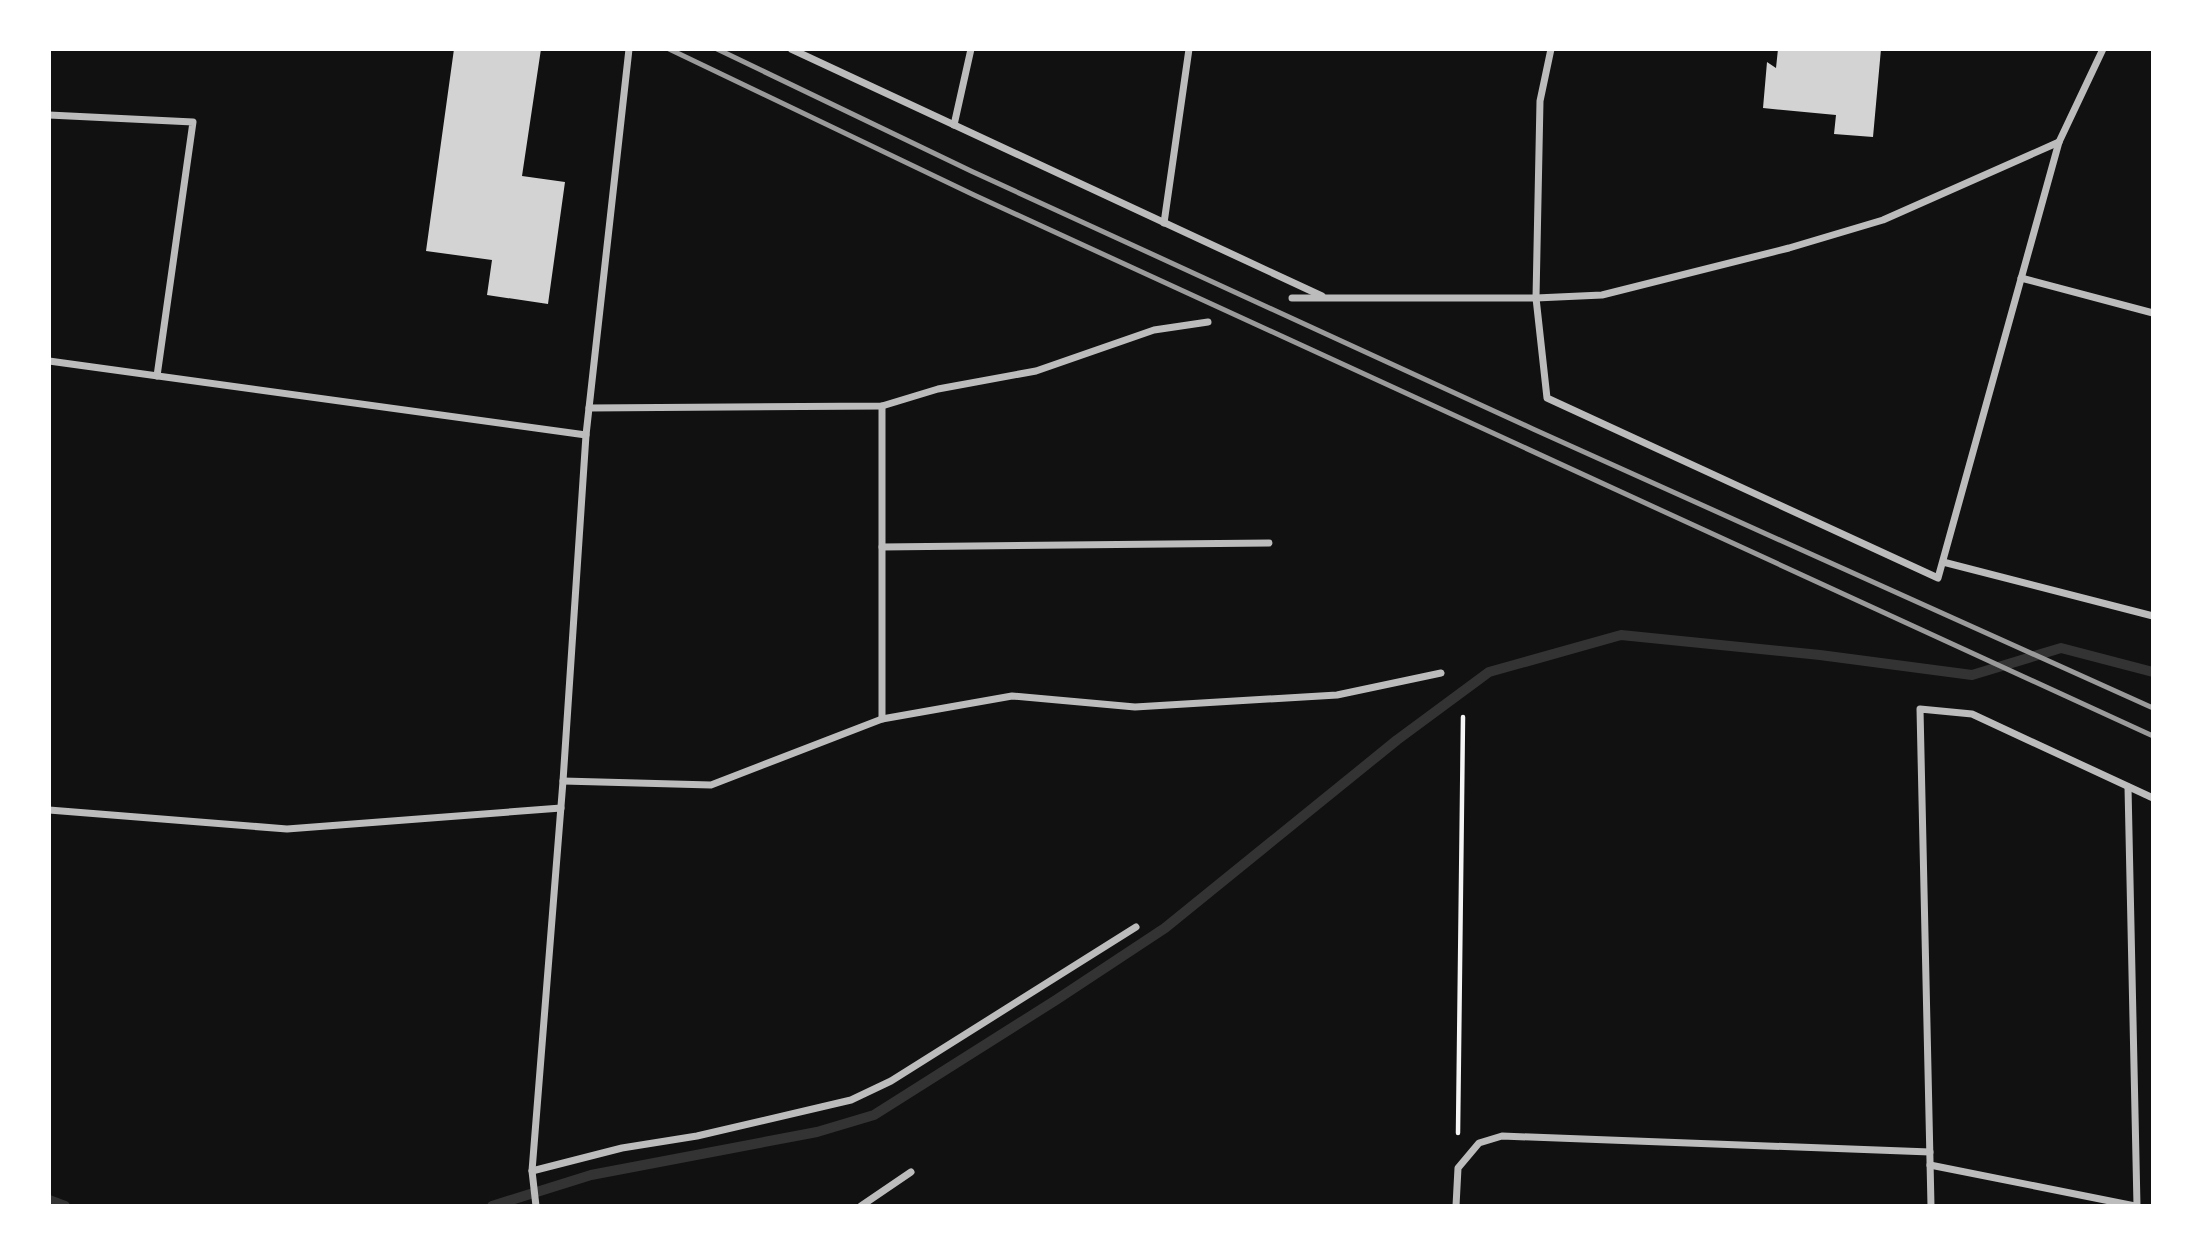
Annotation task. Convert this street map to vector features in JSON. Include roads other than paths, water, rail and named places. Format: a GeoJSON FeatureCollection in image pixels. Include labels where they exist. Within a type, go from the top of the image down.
{"type":"FeatureCollection","features":[{"type":"Feature","properties":{"kind":"street"},"geometry":{"type":"LineString","coordinates":[[536,1206],[532,1171],[561,808],[586,435],[629,49]]}},
{"type":"Feature","properties":{"kind":"street"},"geometry":{"type":"LineString","coordinates":[[791,49],[1325,298]]}},
{"type":"Feature","properties":{"kind":"street"},"geometry":{"type":"LineString","coordinates":[[954,125],[971,49]]}},
{"type":"Feature","properties":{"kind":"street"},"geometry":{"type":"LineString","coordinates":[[1164,223],[1189,49]]}},
{"type":"Feature","properties":{"kind":"street"},"geometry":{"type":"LineString","coordinates":[[1551,49],[1540,102],[1536,299],[1547,398],[1938,578],[2059,142],[2103,49]]}},
{"type":"Feature","properties":{"kind":"street"},"geometry":{"type":"LineString","coordinates":[[49,115],[193,122],[157,376]]}},
{"type":"Feature","properties":{"kind":"street"},"geometry":{"type":"LineString","coordinates":[[1292,298],[1536,299],[1602,295],[1789,248],[1883,220],[2059,142]]}},
{"type":"Feature","properties":{"kind":"street"},"geometry":{"type":"LineString","coordinates":[[2021,278],[2153,313]]}},
{"type":"Feature","properties":{"kind":"street"},"geometry":{"type":"LineString","coordinates":[[589,408],[882,406],[938,388],[1036,371],[1154,330],[1208,322]]}},
{"type":"Feature","properties":{"kind":"street"},"geometry":{"type":"LineString","coordinates":[[49,361],[586,435]]}},
{"type":"Feature","properties":{"kind":"street"},"geometry":{"type":"LineString","coordinates":[[882,406],[882,719]]}},
{"type":"Feature","properties":{"kind":"street"},"geometry":{"type":"LineString","coordinates":[[882,547],[1269,542]]}},
{"type":"Feature","properties":{"kind":"street"},"geometry":{"type":"LineString","coordinates":[[1943,562],[2153,616]]}},
{"type":"Feature","properties":{"kind":"street"},"geometry":{"type":"LineString","coordinates":[[563,780],[711,785],[882,719],[1012,696],[1135,707],[1336,695],[1441,673]]}},
{"type":"Feature","properties":{"kind":"street"},"geometry":{"type":"LineString","coordinates":[[1931,1206],[1920,709],[1972,714],[2153,798]]}},
{"type":"Feature","properties":{"kind":"street"},"geometry":{"type":"LineString","coordinates":[[1930,1165],[2136,1206],[2128,786]]}},
{"type":"Feature","properties":{"kind":"street"},"geometry":{"type":"LineString","coordinates":[[49,810],[287,829],[561,808]]}},
{"type":"Feature","properties":{"kind":"street"},"geometry":{"type":"LineString","coordinates":[[532,1171],[622,1148],[697,1136],[851,1100],[891,1081],[1136,927]]}},
{"type":"Feature","properties":{"kind":"street"},"geometry":{"type":"LineString","coordinates":[[1456,1206],[1458,1168],[1479,1143],[1502,1136],[1930,1152]]}},
{"type":"Feature","properties":{"kind":"street"},"geometry":{"type":"LineString","coordinates":[[861,1206],[911,1172]]}},
{"type":"Feature","properties":{"kind":"waterway"},"geometry":{"type":"LineString","coordinates":[[492,1206],[591,1175],[817,1132],[874,1115],[1165,928],[1397,740],[1489,672],[1621,635],[1820,655],[1972,675],[2061,648],[2153,672]]}},
{"type":"Feature","properties":{"kind":"waterway"},"geometry":{"type":"LineString","coordinates":[[49,1200],[65,1206]]}},
{"type":"Feature","properties":{"kind":"railway"},"geometry":{"type":"LineString","coordinates":[[669,49],[974,195],[2153,736]]}},
{"type":"Feature","properties":{"kind":"railway"},"geometry":{"type":"LineString","coordinates":[[717,49],[971,171],[1533,429],[2153,708]]}}]}
